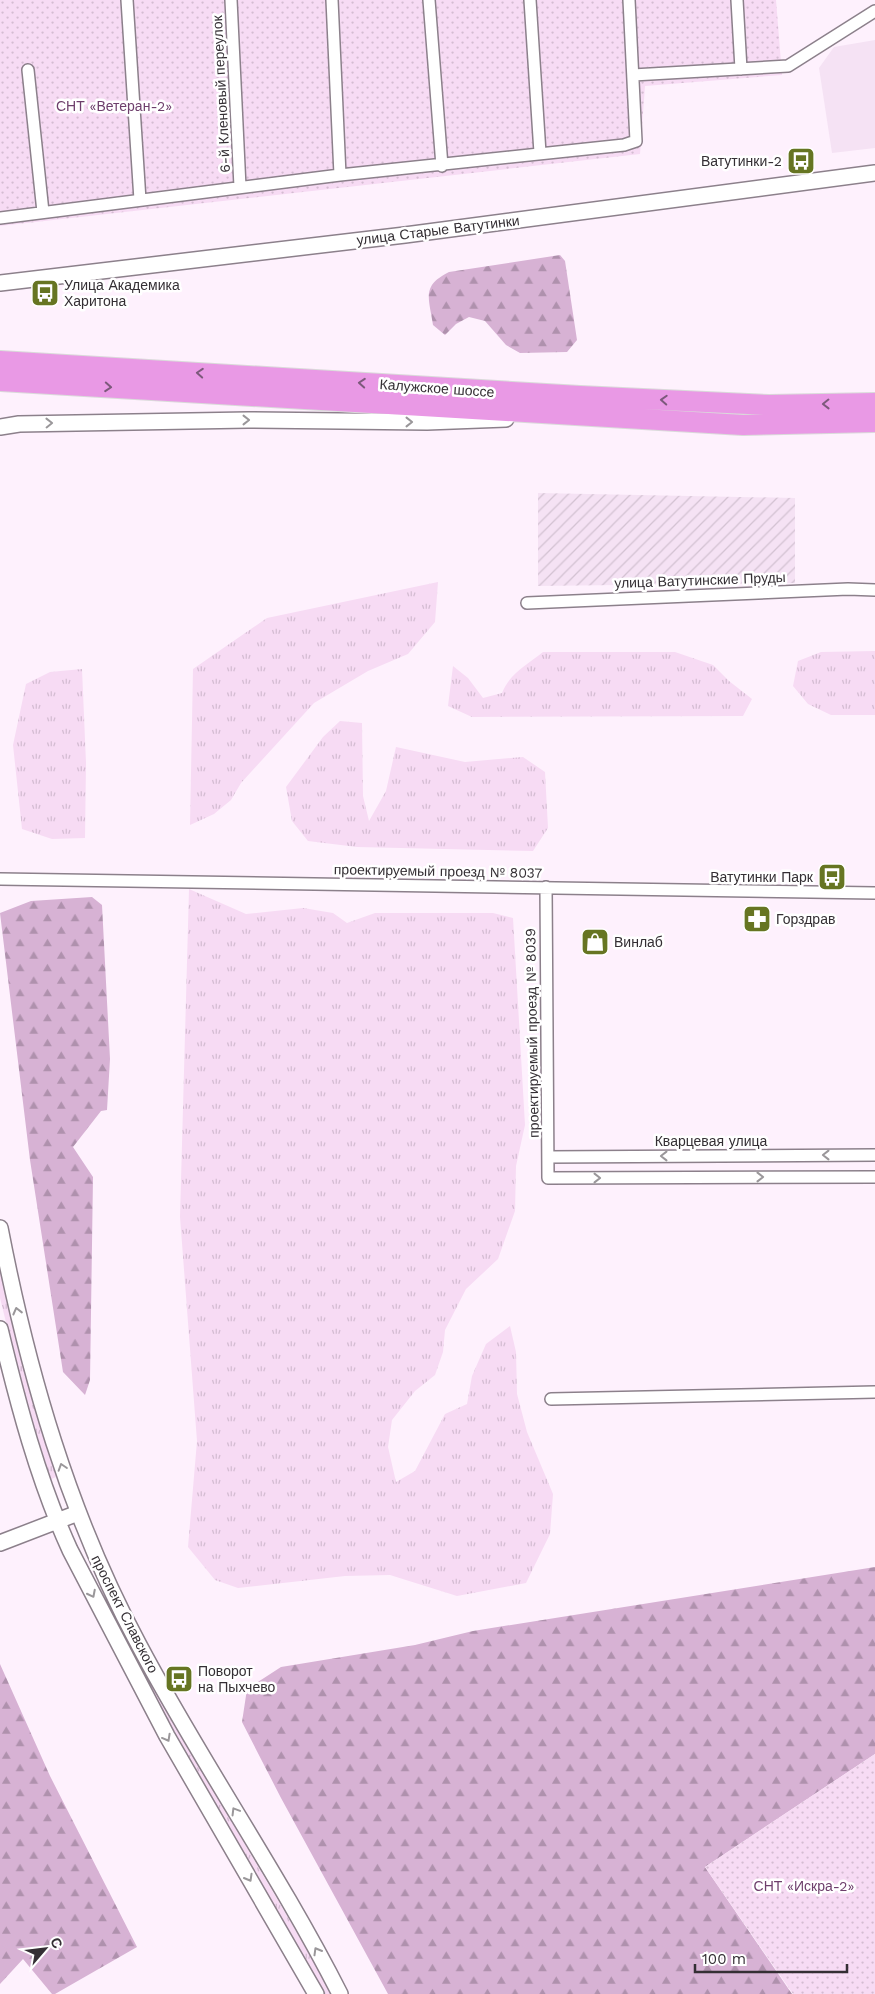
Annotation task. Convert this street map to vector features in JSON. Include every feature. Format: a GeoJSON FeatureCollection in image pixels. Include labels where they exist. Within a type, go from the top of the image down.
{"type":"FeatureCollection","features":[{"type":"Feature","properties":{"kind":"highway","name":"Калужское шоссе"},"geometry":{"type":"LineString","coordinates":[[0,361],[600,397],[769,405],[875,403]]}},
{"type":"Feature","properties":{"kind":"highway","name":"Калужское шоссе"},"geometry":{"type":"LineString","coordinates":[[0,381],[743,425],[875,422]]}},
{"type":"Feature","properties":{"kind":"main road","name":"улица Старые Ватутинки"},"geometry":{"type":"LineString","coordinates":[[0,283],[405,235],[875,174]]}},
{"type":"Feature","properties":{"kind":"main road"},"geometry":{"type":"LineString","coordinates":[[0,427],[19,424],[248,420],[427,422],[578,416]]}},
{"type":"Feature","properties":{"kind":"main road","name":"проспект Славского"},"geometry":{"type":"LineString","coordinates":[[0,1228],[11,1288],[36,1388],[78,1514],[99,1563],[138,1644],[296,1913],[340,1994]]}},
{"type":"Feature","properties":{"kind":"main road","name":"проспект Славского"},"geometry":{"type":"LineString","coordinates":[[0,1328],[15,1390],[44,1486],[57,1522],[70,1550],[167,1736],[316,1994]]}},
{"type":"Feature","properties":{"kind":"main road"},"geometry":{"type":"LineString","coordinates":[[25,1534],[40,1521],[45,1511],[44,1486]]}},
{"type":"Feature","properties":{"kind":"main road"},"geometry":{"type":"LineString","coordinates":[[0,1543],[78,1514]]}},
{"type":"Feature","properties":{"kind":"main road"},"geometry":{"type":"LineString","coordinates":[[25,1534],[48,1532],[58,1536],[70,1550]]}},
{"type":"Feature","properties":{"kind":"street"},"geometry":{"type":"LineString","coordinates":[[127,0],[140,200]]}},
{"type":"Feature","properties":{"kind":"street","name":"6-й Кленовый переулок"},"geometry":{"type":"LineString","coordinates":[[231,0],[240,187]]}},
{"type":"Feature","properties":{"kind":"street"},"geometry":{"type":"LineString","coordinates":[[332,0],[340,175]]}},
{"type":"Feature","properties":{"kind":"street"},"geometry":{"type":"LineString","coordinates":[[429,0],[442,166]]}},
{"type":"Feature","properties":{"kind":"street"},"geometry":{"type":"LineString","coordinates":[[530,0],[540,153]]}},
{"type":"Feature","properties":{"kind":"street"},"geometry":{"type":"LineString","coordinates":[[0,218],[340,175],[442,166],[540,153],[599,149],[636,141],[629,0]]}},
{"type":"Feature","properties":{"kind":"street"},"geometry":{"type":"LineString","coordinates":[[737,0],[741,68]]}},
{"type":"Feature","properties":{"kind":"street"},"geometry":{"type":"LineString","coordinates":[[633,75],[788,66],[875,11]]}},
{"type":"Feature","properties":{"kind":"street"},"geometry":{"type":"LineString","coordinates":[[28,70],[43,212]]}},
{"type":"Feature","properties":{"kind":"street","name":"улица Ватутинские Пруды"},"geometry":{"type":"LineString","coordinates":[[527,603],[848,589],[875,590]]}},
{"type":"Feature","properties":{"kind":"street","name":"проектируемый проезд № 8037"},"geometry":{"type":"LineString","coordinates":[[0,879],[875,893]]}},
{"type":"Feature","properties":{"kind":"street","name":"проектируемый проезд № 8039"},"geometry":{"type":"LineString","coordinates":[[546,887],[548,1178],[875,1177]]}},
{"type":"Feature","properties":{"kind":"street","name":"Кварцевая улица"},"geometry":{"type":"LineString","coordinates":[[548,1157],[875,1155]]}},
{"type":"Feature","properties":{"kind":"street"},"geometry":{"type":"LineString","coordinates":[[551,1399],[875,1392]]}},
{"type":"Feature","properties":{"kind":"shaded area"},"geometry":{"type":"Polygon","coordinates":[[[875,40],[875,148],[832,153],[819,68],[834,47],[875,40]]]}},
{"type":"Feature","properties":{"kind":"shaded area"},"geometry":{"type":"Polygon","coordinates":[[[538,493],[795,498],[795,583],[538,586],[538,493]]]}},
{"type":"Feature","properties":{"kind":"green space","name":"СНТ «Ветеран-2»"},"geometry":{"type":"Polygon","coordinates":[[[0,0],[776,0],[782,75],[645,86],[640,154],[0,226],[0,0]]]}},
{"type":"Feature","properties":{"kind":"green space"},"geometry":{"type":"Polygon","coordinates":[[[560,255],[565,261],[577,340],[567,352],[520,353],[506,345],[485,321],[469,317],[456,324],[445,335],[433,325],[429,294],[434,282],[449,272],[560,255]]]}},
{"type":"Feature","properties":{"kind":"green space"},"geometry":{"type":"Polygon","coordinates":[[[438,582],[435,622],[408,654],[368,671],[314,703],[241,783],[231,800],[214,814],[190,825],[193,669],[267,618],[438,582]]]}},
{"type":"Feature","properties":{"kind":"green space"},"geometry":{"type":"Polygon","coordinates":[[[875,651],[875,715],[831,715],[808,704],[793,686],[798,661],[821,652],[875,651]]]}},
{"type":"Feature","properties":{"kind":"green space"},"geometry":{"type":"Polygon","coordinates":[[[543,652],[675,652],[713,665],[729,681],[752,699],[743,716],[472,717],[448,706],[453,666],[468,678],[483,698],[502,693],[514,675],[543,652]]]}},
{"type":"Feature","properties":{"kind":"green space"},"geometry":{"type":"Polygon","coordinates":[[[82,669],[86,763],[85,838],[52,839],[22,829],[13,745],[26,684],[50,672],[82,669]]]}},
{"type":"Feature","properties":{"kind":"green space"},"geometry":{"type":"Polygon","coordinates":[[[340,721],[362,723],[363,796],[369,821],[386,791],[396,747],[465,762],[523,757],[545,772],[548,828],[533,851],[357,847],[308,841],[292,821],[286,787],[323,737],[340,721]]]}},
{"type":"Feature","properties":{"kind":"green space"},"geometry":{"type":"Polygon","coordinates":[[[189,889],[246,914],[303,908],[333,913],[347,923],[375,913],[493,913],[513,918],[525,1125],[516,1166],[515,1211],[498,1259],[466,1289],[445,1330],[443,1352],[435,1375],[415,1391],[392,1420],[388,1447],[396,1482],[415,1471],[445,1414],[467,1404],[472,1376],[486,1344],[510,1326],[516,1352],[517,1394],[527,1432],[553,1494],[550,1534],[526,1583],[457,1596],[390,1575],[345,1576],[238,1588],[215,1580],[188,1547],[197,1441],[180,1217],[189,889]]]}},
{"type":"Feature","properties":{"kind":"green space"},"geometry":{"type":"Polygon","coordinates":[[[92,897],[102,905],[110,1059],[107,1110],[101,1111],[73,1147],[93,1177],[90,1380],[85,1395],[63,1372],[30,1160],[0,913],[31,901],[92,897]]]}},
{"type":"Feature","properties":{"kind":"green space"},"geometry":{"type":"Polygon","coordinates":[[[0,1262],[18,1343],[59,1476],[51,1479],[23,1391],[0,1298],[0,1262]]]}},
{"type":"Feature","properties":{"kind":"green space"},"geometry":{"type":"Polygon","coordinates":[[[875,1567],[875,1754],[705,1867],[792,1994],[388,1994],[281,1798],[242,1722],[247,1689],[281,1667],[415,1645],[473,1631],[875,1567]]]}},
{"type":"Feature","properties":{"kind":"green space"},"geometry":{"type":"Polygon","coordinates":[[[129,1647],[331,1994],[324,1994],[127,1648],[129,1647]]]}},
{"type":"Feature","properties":{"kind":"green space"},"geometry":{"type":"Polygon","coordinates":[[[0,1664],[50,1776],[137,1947],[55,1994],[52,1994],[23,1959],[0,1984],[0,1664]]]}},
{"type":"Feature","properties":{"kind":"green space","name":"СНТ «Искра-2»"},"geometry":{"type":"Polygon","coordinates":[[[875,1754],[875,1994],[793,1994],[705,1867],[875,1754]]]}},
{"type":"Feature","properties":{"kind":"place","name":"Ватутинки-2"},"geometry":{"type":"Point","coordinates":[801,161]}},
{"type":"Feature","properties":{"kind":"place","name":"Улица Академика Харитона"},"geometry":{"type":"Point","coordinates":[45,293]}},
{"type":"Feature","properties":{"kind":"place","name":"Ватутинки Парк"},"geometry":{"type":"Point","coordinates":[832,877]}},
{"type":"Feature","properties":{"kind":"place","name":"Горздрав"},"geometry":{"type":"Point","coordinates":[757,919]}},
{"type":"Feature","properties":{"kind":"place","name":"Винлаб"},"geometry":{"type":"Point","coordinates":[595,942]}},
{"type":"Feature","properties":{"kind":"place","name":"Поворот на Пыхчево"},"geometry":{"type":"Point","coordinates":[179,1679]}}]}
